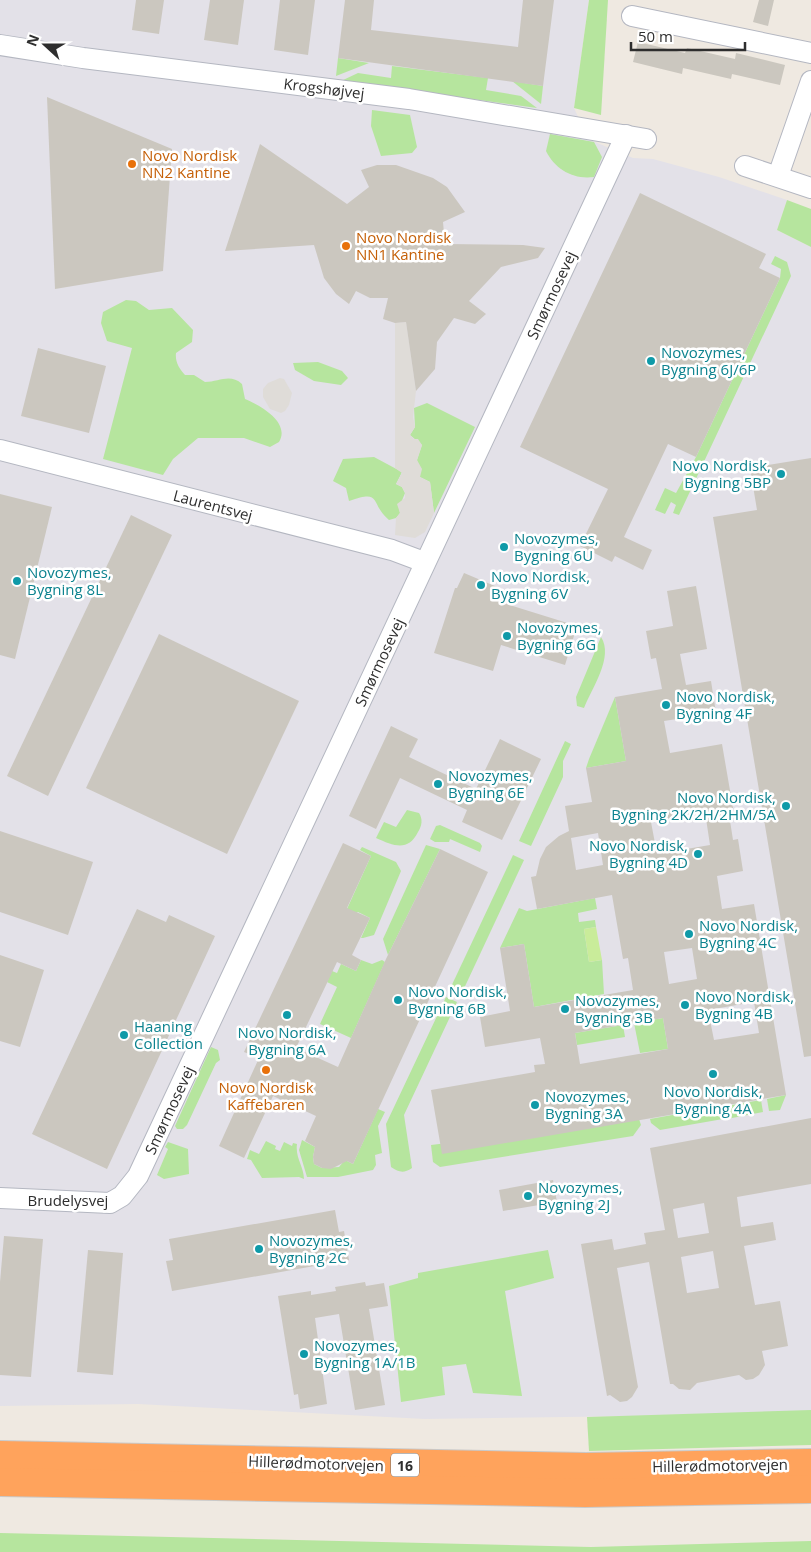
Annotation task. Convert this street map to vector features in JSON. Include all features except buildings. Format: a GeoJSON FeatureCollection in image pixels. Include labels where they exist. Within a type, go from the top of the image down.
{"type":"FeatureCollection","features":[{"type":"Feature","properties":{"kind":"highway","name":"Hillerødmotorvejen"},"geometry":{"type":"LineString","coordinates":[[0,1455],[376,1465],[586,1467],[811,1462]]}},
{"type":"Feature","properties":{"kind":"highway","name":"Hillerødmotorvejen"},"geometry":{"type":"LineString","coordinates":[[0,1482],[585,1493],[811,1489]]}},
{"type":"Feature","properties":{"kind":"street"},"geometry":{"type":"LineString","coordinates":[[632,16],[811,53]]}},
{"type":"Feature","properties":{"kind":"street","name":"Krogshøjvej"},"geometry":{"type":"LineString","coordinates":[[0,45],[82,58],[410,99],[646,139]]}},
{"type":"Feature","properties":{"kind":"street"},"geometry":{"type":"LineString","coordinates":[[778,176],[811,81]]}},
{"type":"Feature","properties":{"kind":"street","name":"Smørmosevej"},"geometry":{"type":"LineString","coordinates":[[131,1188],[308,814],[424,562],[486,437],[626,135]]}},
{"type":"Feature","properties":{"kind":"street"},"geometry":{"type":"LineString","coordinates":[[745,166],[811,188]]}},
{"type":"Feature","properties":{"kind":"street","name":"Laurentsvej"},"geometry":{"type":"LineString","coordinates":[[0,450],[392,550],[424,562]]}},
{"type":"Feature","properties":{"kind":"street","name":"Brudelysvej"},"geometry":{"type":"LineString","coordinates":[[0,1198],[110,1203],[131,1188]]}},
{"type":"Feature","properties":{"kind":"shaded area"},"geometry":{"type":"Polygon","coordinates":[[[0,0],[589,0],[574,108],[588,139],[633,158],[653,159],[719,177],[787,200],[777,230],[811,247],[811,1411],[718,1415],[425,1419],[138,1404],[0,1406],[0,0]]]}},
{"type":"Feature","properties":{"kind":"shaded area"},"geometry":{"type":"Polygon","coordinates":[[[406,322],[416,391],[413,417],[415,427],[410,435],[414,439],[418,439],[422,445],[417,460],[422,469],[420,477],[430,482],[434,513],[425,532],[415,538],[395,535],[396,518],[400,513],[397,504],[405,498],[405,493],[402,487],[396,484],[402,473],[395,468],[395,323],[406,322]]]}},
{"type":"Feature","properties":{"kind":"shaded area"},"geometry":{"type":"Polygon","coordinates":[[[280,378],[284,379],[292,393],[289,405],[281,413],[270,409],[263,397],[263,389],[268,383],[280,378]]]}},
{"type":"Feature","properties":{"kind":"green space"},"geometry":{"type":"Polygon","coordinates":[[[589,0],[608,0],[601,115],[574,108],[589,0]]]}},
{"type":"Feature","properties":{"kind":"green space"},"geometry":{"type":"Polygon","coordinates":[[[338,58],[369,63],[336,76],[338,58]]]}},
{"type":"Feature","properties":{"kind":"green space"},"geometry":{"type":"Polygon","coordinates":[[[392,66],[488,78],[486,90],[521,96],[537,108],[341,81],[358,73],[391,78],[392,66]]]}},
{"type":"Feature","properties":{"kind":"green space"},"geometry":{"type":"Polygon","coordinates":[[[512,81],[543,86],[541,104],[512,81]]]}},
{"type":"Feature","properties":{"kind":"green space"},"geometry":{"type":"Polygon","coordinates":[[[372,110],[410,115],[417,147],[412,153],[381,156],[371,126],[372,110]]]}},
{"type":"Feature","properties":{"kind":"green space"},"geometry":{"type":"Polygon","coordinates":[[[550,134],[594,142],[602,157],[594,177],[572,175],[554,163],[546,151],[550,134]]]}},
{"type":"Feature","properties":{"kind":"green space"},"geometry":{"type":"Polygon","coordinates":[[[787,200],[811,209],[811,247],[777,230],[787,200]]]}},
{"type":"Feature","properties":{"kind":"green space"},"geometry":{"type":"Polygon","coordinates":[[[775,256],[787,262],[791,276],[679,515],[673,513],[676,505],[671,502],[665,514],[655,510],[665,488],[676,493],[696,457],[780,278],[781,269],[771,264],[775,256]]]}},
{"type":"Feature","properties":{"kind":"green space"},"geometry":{"type":"Polygon","coordinates":[[[126,300],[136,301],[149,310],[172,308],[193,330],[192,342],[176,353],[179,367],[185,375],[194,375],[205,382],[224,379],[238,381],[242,384],[245,399],[258,405],[277,421],[282,435],[279,442],[270,447],[244,438],[198,438],[173,459],[163,475],[103,459],[132,348],[107,341],[101,323],[103,312],[126,300]]]}},
{"type":"Feature","properties":{"kind":"green space"},"geometry":{"type":"Polygon","coordinates":[[[318,362],[342,371],[348,378],[341,385],[314,381],[295,370],[293,363],[318,362]]]}},
{"type":"Feature","properties":{"kind":"green space"},"geometry":{"type":"Polygon","coordinates":[[[427,403],[475,427],[434,513],[430,482],[420,477],[417,460],[422,445],[410,435],[415,427],[414,408],[427,403]]]}},
{"type":"Feature","properties":{"kind":"green space"},"geometry":{"type":"Polygon","coordinates":[[[374,457],[402,472],[396,484],[402,487],[405,493],[399,508],[400,513],[396,518],[389,520],[371,497],[349,501],[346,488],[333,481],[343,459],[374,457]]]}},
{"type":"Feature","properties":{"kind":"green space"},"geometry":{"type":"Polygon","coordinates":[[[601,637],[605,654],[600,672],[584,708],[577,706],[576,697],[601,637]]]}},
{"type":"Feature","properties":{"kind":"green space"},"geometry":{"type":"Polygon","coordinates":[[[615,697],[626,761],[586,768],[589,759],[615,697]]]}},
{"type":"Feature","properties":{"kind":"green space"},"geometry":{"type":"Polygon","coordinates":[[[565,741],[571,744],[563,761],[563,777],[531,846],[519,841],[565,741]]]}},
{"type":"Feature","properties":{"kind":"green space"},"geometry":{"type":"Polygon","coordinates":[[[407,810],[419,813],[421,820],[419,830],[410,842],[400,846],[376,838],[384,822],[396,827],[407,810]]]}},
{"type":"Feature","properties":{"kind":"green space"},"geometry":{"type":"Polygon","coordinates":[[[440,825],[480,843],[482,846],[480,852],[450,839],[449,842],[435,842],[430,839],[436,826],[440,825]]]}},
{"type":"Feature","properties":{"kind":"green space"},"geometry":{"type":"Polygon","coordinates":[[[426,845],[440,849],[388,955],[383,939],[426,845]]]}},
{"type":"Feature","properties":{"kind":"green space"},"geometry":{"type":"Polygon","coordinates":[[[362,847],[396,862],[401,871],[374,935],[361,938],[370,918],[358,912],[342,920],[371,856],[360,850],[362,847]]]}},
{"type":"Feature","properties":{"kind":"green space"},"geometry":{"type":"Polygon","coordinates":[[[513,855],[524,860],[460,997],[449,991],[513,855]]]}},
{"type":"Feature","properties":{"kind":"green space"},"geometry":{"type":"Polygon","coordinates":[[[595,898],[597,909],[578,913],[579,922],[595,920],[596,927],[584,929],[589,962],[602,960],[604,994],[534,1007],[524,944],[500,948],[519,908],[527,911],[595,898]]]}},
{"type":"Feature","properties":{"kind":"green space"},"geometry":{"type":"Polygon","coordinates":[[[596,927],[602,960],[589,962],[584,929],[596,927]]]}},
{"type":"Feature","properties":{"kind":"green space"},"geometry":{"type":"Polygon","coordinates":[[[361,960],[372,964],[382,960],[385,962],[351,1038],[320,1024],[337,987],[327,982],[332,971],[337,973],[341,964],[356,971],[361,960]]]}},
{"type":"Feature","properties":{"kind":"green space"},"geometry":{"type":"Polygon","coordinates":[[[446,997],[457,1002],[404,1115],[412,1168],[404,1172],[399,1171],[391,1167],[386,1124],[446,997]]]}},
{"type":"Feature","properties":{"kind":"green space"},"geometry":{"type":"Polygon","coordinates":[[[663,1018],[668,1049],[640,1053],[634,1023],[663,1018]]]}},
{"type":"Feature","properties":{"kind":"green space"},"geometry":{"type":"Polygon","coordinates":[[[623,1025],[625,1037],[577,1045],[575,1033],[623,1025]]]}},
{"type":"Feature","properties":{"kind":"green space"},"geometry":{"type":"Polygon","coordinates":[[[211,1047],[218,1050],[220,1060],[216,1063],[187,1125],[183,1129],[177,1129],[175,1126],[211,1047]]]}},
{"type":"Feature","properties":{"kind":"green space"},"geometry":{"type":"Polygon","coordinates":[[[786,1095],[780,1110],[769,1111],[767,1099],[786,1095]]]}},
{"type":"Feature","properties":{"kind":"green space"},"geometry":{"type":"Polygon","coordinates":[[[761,1100],[763,1112],[727,1119],[726,1106],[761,1100]]]}},
{"type":"Feature","properties":{"kind":"green space"},"geometry":{"type":"Polygon","coordinates":[[[722,1106],[723,1119],[660,1130],[651,1123],[650,1119],[722,1106]]]}},
{"type":"Feature","properties":{"kind":"green space"},"geometry":{"type":"Polygon","coordinates":[[[378,1109],[385,1112],[378,1126],[382,1153],[375,1155],[376,1165],[373,1170],[338,1177],[307,1177],[299,1150],[302,1140],[315,1147],[314,1164],[322,1168],[339,1167],[345,1160],[353,1164],[378,1109]]]}},
{"type":"Feature","properties":{"kind":"green space"},"geometry":{"type":"Polygon","coordinates":[[[639,1119],[641,1125],[633,1136],[440,1167],[433,1162],[431,1145],[639,1119]]]}},
{"type":"Feature","properties":{"kind":"green space"},"geometry":{"type":"Polygon","coordinates":[[[266,1141],[276,1146],[275,1149],[280,1151],[284,1142],[292,1146],[293,1143],[297,1144],[297,1154],[304,1179],[299,1177],[262,1178],[251,1160],[247,1159],[250,1150],[259,1154],[266,1141]]]}},
{"type":"Feature","properties":{"kind":"green space"},"geometry":{"type":"Polygon","coordinates":[[[168,1142],[188,1149],[189,1174],[164,1179],[157,1175],[168,1149],[165,1147],[168,1142]]]}},
{"type":"Feature","properties":{"kind":"green space"},"geometry":{"type":"Polygon","coordinates":[[[548,1250],[554,1278],[505,1291],[522,1396],[473,1393],[466,1364],[442,1367],[445,1395],[401,1402],[389,1286],[418,1278],[418,1273],[548,1250]]]}},
{"type":"Feature","properties":{"kind":"green space"},"geometry":{"type":"Polygon","coordinates":[[[811,1410],[811,1445],[589,1451],[587,1417],[811,1410]]]}},
{"type":"Feature","properties":{"kind":"green space"},"geometry":{"type":"Polygon","coordinates":[[[0,1533],[591,1547],[811,1541],[811,1552],[0,1552],[0,1533]]]}},
{"type":"Feature","properties":{"kind":"place","name":"Novo Nordisk NN2 Kantine"},"geometry":{"type":"Point","coordinates":[132,164]}},
{"type":"Feature","properties":{"kind":"place","name":"Novo Nordisk NN1 Kantine"},"geometry":{"type":"Point","coordinates":[346,246]}},
{"type":"Feature","properties":{"kind":"place","name":"Novozymes, Bygning 6J/6P"},"geometry":{"type":"Point","coordinates":[651,361]}},
{"type":"Feature","properties":{"kind":"place","name":"Novo Nordisk, Bygning 5BP"},"geometry":{"type":"Point","coordinates":[781,474]}},
{"type":"Feature","properties":{"kind":"place","name":"Novozymes, Bygning 6U"},"geometry":{"type":"Point","coordinates":[504,547]}},
{"type":"Feature","properties":{"kind":"place","name":"Novozymes, Bygning 8L"},"geometry":{"type":"Point","coordinates":[17,581]}},
{"type":"Feature","properties":{"kind":"place","name":"Novo Nordisk, Bygning 6V"},"geometry":{"type":"Point","coordinates":[481,585]}},
{"type":"Feature","properties":{"kind":"place","name":"Novozymes, Bygning 6G"},"geometry":{"type":"Point","coordinates":[507,636]}},
{"type":"Feature","properties":{"kind":"place","name":"Novo Nordisk, Bygning 4F"},"geometry":{"type":"Point","coordinates":[666,705]}},
{"type":"Feature","properties":{"kind":"place","name":"Novozymes, Bygning 6E"},"geometry":{"type":"Point","coordinates":[438,784]}},
{"type":"Feature","properties":{"kind":"place","name":"Novo Nordisk, Bygning 2K/2H/2HM/5A"},"geometry":{"type":"Point","coordinates":[786,806]}},
{"type":"Feature","properties":{"kind":"place","name":"Novo Nordisk, Bygning 4D"},"geometry":{"type":"Point","coordinates":[698,854]}},
{"type":"Feature","properties":{"kind":"place","name":"Novo Nordisk, Bygning 4C"},"geometry":{"type":"Point","coordinates":[689,934]}},
{"type":"Feature","properties":{"kind":"place","name":"Novo Nordisk, Bygning 6B"},"geometry":{"type":"Point","coordinates":[398,1000]}},
{"type":"Feature","properties":{"kind":"place","name":"Novo Nordisk, Bygning 4B"},"geometry":{"type":"Point","coordinates":[685,1005]}},
{"type":"Feature","properties":{"kind":"place","name":"Novozymes, Bygning 3B"},"geometry":{"type":"Point","coordinates":[565,1009]}},
{"type":"Feature","properties":{"kind":"place","name":"Novo Nordisk, Bygning 6A"},"geometry":{"type":"Point","coordinates":[287,1015]}},
{"type":"Feature","properties":{"kind":"place","name":"Haaning Collection"},"geometry":{"type":"Point","coordinates":[124,1035]}},
{"type":"Feature","properties":{"kind":"place","name":"Novo Nordisk Kaffebaren"},"geometry":{"type":"Point","coordinates":[266,1070]}},
{"type":"Feature","properties":{"kind":"place","name":"Novo Nordisk, Bygning 4A"},"geometry":{"type":"Point","coordinates":[713,1074]}},
{"type":"Feature","properties":{"kind":"place","name":"Novozymes, Bygning 3A"},"geometry":{"type":"Point","coordinates":[535,1105]}},
{"type":"Feature","properties":{"kind":"place","name":"Novozymes, Bygning 2J"},"geometry":{"type":"Point","coordinates":[528,1196]}},
{"type":"Feature","properties":{"kind":"place","name":"Novozymes, Bygning 2C"},"geometry":{"type":"Point","coordinates":[259,1249]}},
{"type":"Feature","properties":{"kind":"place","name":"Novozymes, Bygning 1A/1B"},"geometry":{"type":"Point","coordinates":[304,1354]}}]}
